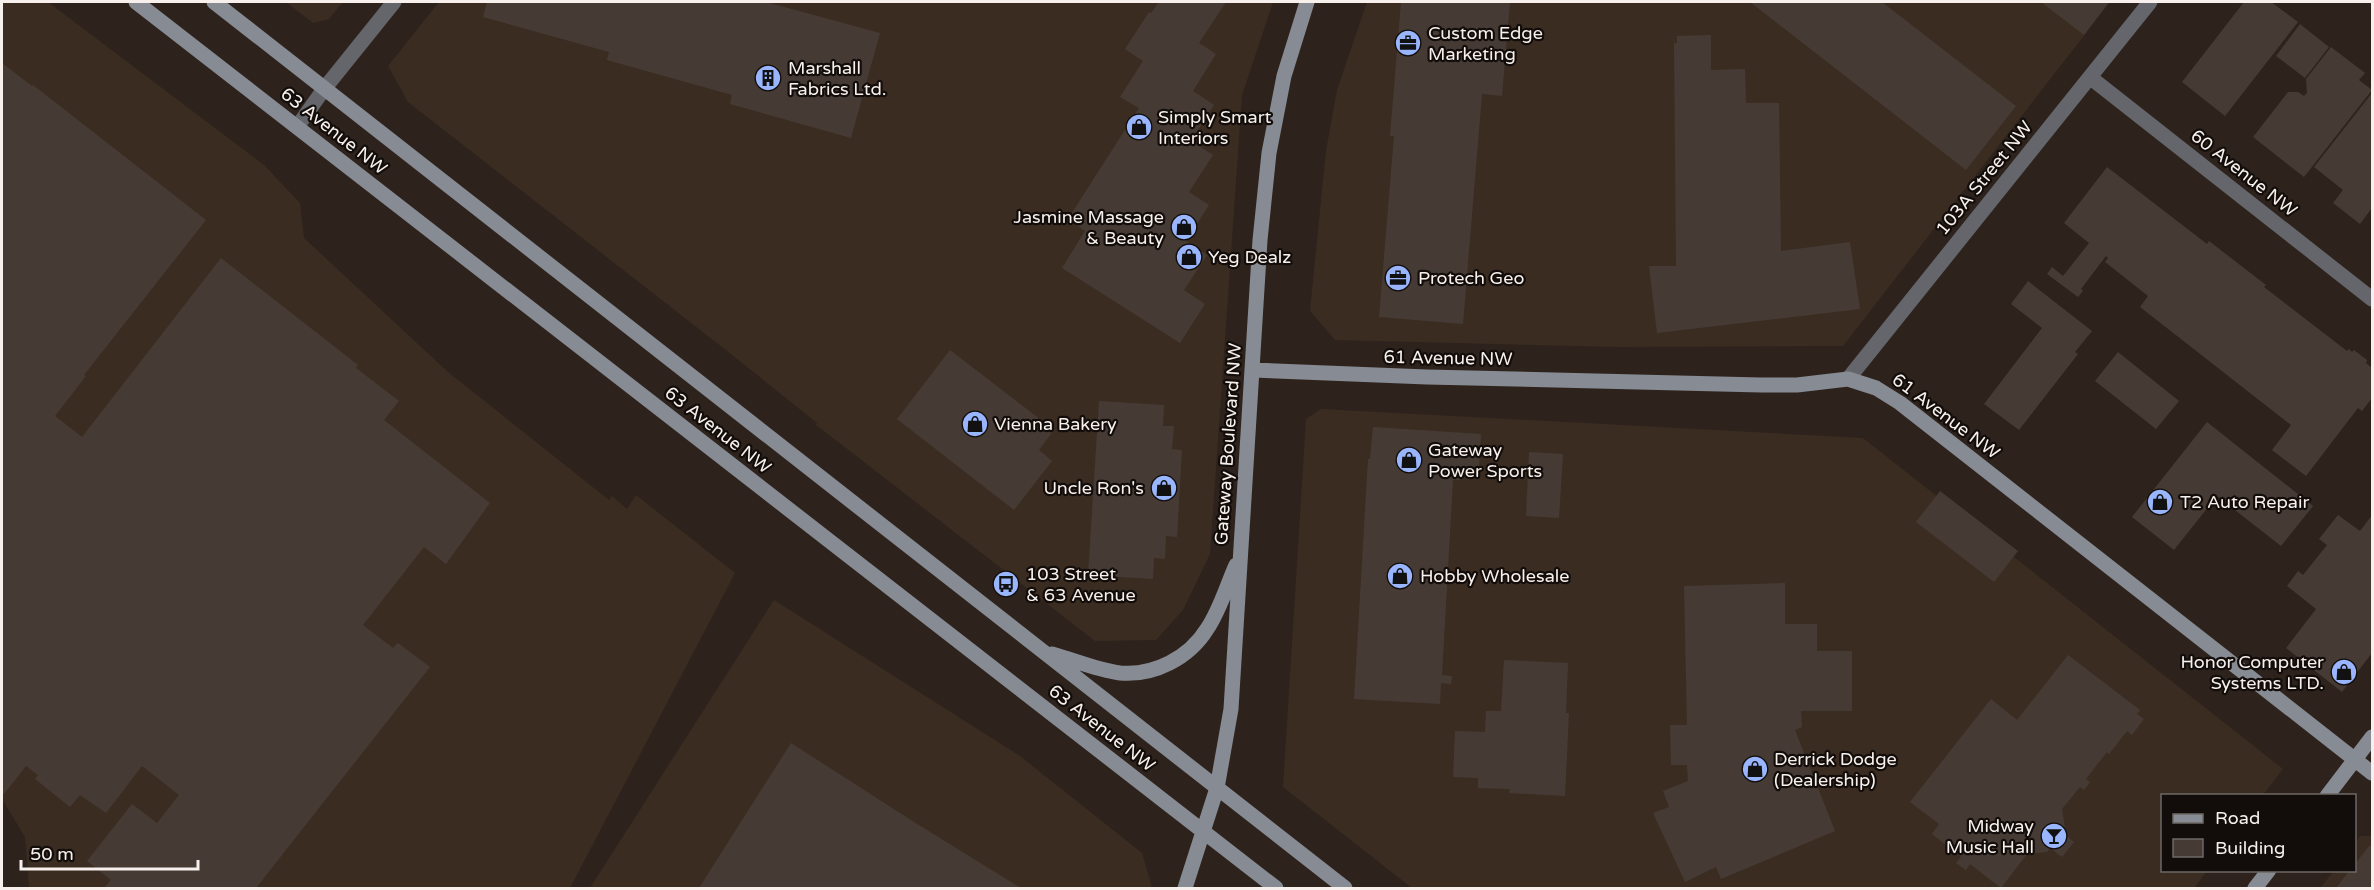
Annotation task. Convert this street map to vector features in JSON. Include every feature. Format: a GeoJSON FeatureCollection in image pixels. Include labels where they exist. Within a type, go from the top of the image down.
{"type":"FeatureCollection","features":[{"type":"Feature","properties":{"kind":"main road","name":"63 Avenue NW"},"geometry":{"type":"LineString","coordinates":[[136,2],[1276,888]]}},
{"type":"Feature","properties":{"kind":"main road","name":"63 Avenue NW"},"geometry":{"type":"LineString","coordinates":[[214,2],[1346,888]]}},
{"type":"Feature","properties":{"kind":"main road","name":"Gateway Boulevard NW"},"geometry":{"type":"LineString","coordinates":[[1185,888],[1217,788],[1231,709],[1260,240],[1269,153],[1284,76],[1307,2]]}},
{"type":"Feature","properties":{"kind":"main road","name":"61 Avenue NW"},"geometry":{"type":"LineString","coordinates":[[1252,370],[1416,377],[1761,385],[1848,379],[1876,388],[1900,403],[2373,773]]}},
{"type":"Feature","properties":{"kind":"main road"},"geometry":{"type":"LineString","coordinates":[[1044,651],[1119,673],[1140,673],[1161,668],[1180,657],[1208,629],[1241,554]]}},
{"type":"Feature","properties":{"kind":"main road"},"geometry":{"type":"LineString","coordinates":[[2328,794],[2373,736]]}},
{"type":"Feature","properties":{"kind":"main road"},"geometry":{"type":"LineString","coordinates":[[2255,888],[2267,872]]}},
{"type":"Feature","properties":{"kind":"street"},"geometry":{"type":"LineString","coordinates":[[297,127],[324,89],[394,2]]}},
{"type":"Feature","properties":{"kind":"street","name":"103A Street NW"},"geometry":{"type":"LineString","coordinates":[[1848,379],[2150,2]]}},
{"type":"Feature","properties":{"kind":"street","name":"60 Avenue NW"},"geometry":{"type":"LineString","coordinates":[[2091,78],[2373,298]]}},
{"type":"Feature","properties":{"kind":"shaded area"},"geometry":{"type":"Polygon","coordinates":[[[2,2],[48,2],[264,165],[300,203],[304,238],[448,372],[609,500],[612,496],[627,509],[636,495],[735,573],[570,888],[29,888],[25,837],[2,799],[2,2]]]}},
{"type":"Feature","properties":{"kind":"shaded area"},"geometry":{"type":"Polygon","coordinates":[[[286,2],[343,2],[329,19],[313,23],[286,2]]]}},
{"type":"Feature","properties":{"kind":"shaded area"},"geometry":{"type":"Polygon","coordinates":[[[439,2],[1273,2],[1242,95],[1210,554],[1183,610],[1156,640],[1095,641],[816,425],[817,423],[722,347],[408,102],[388,66],[439,2]]]}},
{"type":"Feature","properties":{"kind":"shaded area"},"geometry":{"type":"Polygon","coordinates":[[[1367,2],[2110,2],[1843,346],[1620,347],[1335,340],[1310,311],[1326,151],[1337,90],[1367,2]]]}},
{"type":"Feature","properties":{"kind":"shaded area"},"geometry":{"type":"Polygon","coordinates":[[[1321,409],[1863,438],[2283,769],[2264,794],[2161,794],[2161,872],[2206,872],[2194,888],[1412,888],[1283,787],[1306,419],[1321,409]]]}},
{"type":"Feature","properties":{"kind":"shaded area"},"geometry":{"type":"Polygon","coordinates":[[[774,600],[1020,756],[1142,853],[1152,888],[590,888],[774,600]]]}},
{"type":"Feature","properties":{"kind":"shaded area"},"geometry":{"type":"Polygon","coordinates":[[[2360,836],[2372,836],[2372,888],[2320,888],[2333,872],[2356,872],[2356,842],[2360,836]]]}},
{"type":"Feature","properties":{"kind":"building","name":"Marshall Fabrics Ltd."},"geometry":{"type":"Polygon","coordinates":[[[487,2],[766,2],[880,33],[851,138],[730,104],[732,95],[607,60],[609,52],[483,17],[487,2]]]}},
{"type":"Feature","properties":{"kind":"building"},"geometry":{"type":"Polygon","coordinates":[[[1159,2],[1226,2],[1199,43],[1216,54],[1193,91],[1214,105],[1191,141],[1213,155],[1189,192],[1209,205],[1186,241],[1207,255],[1184,290],[1205,304],[1180,343],[1062,268],[1085,231],[1068,219],[1139,108],[1120,97],[1143,61],[1125,49],[1149,12],[1151,13],[1159,2]]]}},
{"type":"Feature","properties":{"kind":"building"},"geometry":{"type":"Polygon","coordinates":[[[1401,2],[1510,2],[1502,96],[1482,94],[1463,324],[1379,317],[1394,136],[1390,136],[1401,2]]]}},
{"type":"Feature","properties":{"kind":"building"},"geometry":{"type":"Polygon","coordinates":[[[1750,2],[1882,2],[2016,106],[1966,170],[1750,2]]]}},
{"type":"Feature","properties":{"kind":"building"},"geometry":{"type":"Polygon","coordinates":[[[2041,2],[2109,2],[2084,35],[2041,2]]]}},
{"type":"Feature","properties":{"kind":"building"},"geometry":{"type":"Polygon","coordinates":[[[2244,2],[2271,2],[2298,22],[2225,116],[2182,82],[2244,2]]]}},
{"type":"Feature","properties":{"kind":"building"},"geometry":{"type":"Polygon","coordinates":[[[2300,24],[2329,47],[2305,78],[2276,56],[2300,24]]]}},
{"type":"Feature","properties":{"kind":"building"},"geometry":{"type":"Polygon","coordinates":[[[1711,35],[1711,70],[1745,69],[1746,103],[1779,103],[1781,251],[1850,242],[1860,309],[1657,333],[1649,266],[1676,266],[1674,43],[1677,43],[1677,36],[1711,35]]]}},
{"type":"Feature","properties":{"kind":"building"},"geometry":{"type":"Polygon","coordinates":[[[2331,47],[2365,73],[2359,80],[2372,90],[2304,177],[2253,137],[2288,92],[2298,92],[2304,96],[2307,93],[2306,79],[2331,47]]]}},
{"type":"Feature","properties":{"kind":"building"},"geometry":{"type":"Polygon","coordinates":[[[2,63],[206,220],[84,375],[86,376],[55,416],[82,437],[221,258],[358,365],[356,368],[399,401],[384,420],[490,503],[446,564],[424,547],[363,625],[393,648],[398,643],[430,667],[256,888],[104,888],[111,880],[87,861],[132,804],[157,823],[179,795],[142,766],[106,813],[80,795],[70,807],[35,779],[38,775],[26,766],[4,794],[2,791],[2,63]]]}},
{"type":"Feature","properties":{"kind":"building"},"geometry":{"type":"Polygon","coordinates":[[[2372,93],[2372,208],[2360,224],[2333,203],[2343,190],[2314,167],[2372,93]]]}},
{"type":"Feature","properties":{"kind":"building"},"geometry":{"type":"Polygon","coordinates":[[[2107,167],[2207,244],[2209,241],[2347,351],[2354,350],[2367,360],[2366,363],[2372,368],[2372,398],[2362,411],[2358,408],[2306,476],[2272,450],[2291,425],[2140,307],[2148,296],[2105,262],[2108,258],[2106,256],[2081,289],[2083,291],[2078,297],[2047,274],[2052,267],[2063,276],[2089,243],[2064,223],[2107,167]]]}},
{"type":"Feature","properties":{"kind":"building"},"geometry":{"type":"Polygon","coordinates":[[[2028,281],[2092,331],[2075,352],[2078,354],[2019,430],[1984,404],[2042,328],[2011,304],[2028,281]]]}},
{"type":"Feature","properties":{"kind":"building","name":"Vienna Bakery"},"geometry":{"type":"Polygon","coordinates":[[[950,350],[1054,430],[1039,450],[1052,461],[1014,510],[897,419],[950,350]]]}},
{"type":"Feature","properties":{"kind":"building"},"geometry":{"type":"Polygon","coordinates":[[[2118,352],[2179,401],[2156,429],[2095,381],[2118,352]]]}},
{"type":"Feature","properties":{"kind":"building"},"geometry":{"type":"Polygon","coordinates":[[[1099,401],[1164,405],[1163,426],[1174,426],[1172,449],[1182,450],[1177,537],[1166,536],[1165,559],[1154,558],[1153,579],[1088,575],[1099,401]]]}},
{"type":"Feature","properties":{"kind":"building"},"geometry":{"type":"Polygon","coordinates":[[[2207,422],[2313,506],[2281,546],[2217,496],[2174,550],[2132,517],[2207,422]]]}},
{"type":"Feature","properties":{"kind":"building"},"geometry":{"type":"Polygon","coordinates":[[[1373,427],[1481,434],[1479,467],[1460,466],[1460,480],[1453,480],[1442,675],[1452,676],[1451,684],[1441,683],[1440,704],[1354,699],[1368,459],[1370,459],[1373,427]]]}},
{"type":"Feature","properties":{"kind":"building"},"geometry":{"type":"Polygon","coordinates":[[[1529,452],[1563,454],[1559,518],[1526,516],[1529,452]]]}},
{"type":"Feature","properties":{"kind":"building"},"geometry":{"type":"Polygon","coordinates":[[[1940,491],[2018,551],[1994,582],[1916,522],[1940,491]]]}},
{"type":"Feature","properties":{"kind":"building"},"geometry":{"type":"Polygon","coordinates":[[[2338,515],[2360,531],[2372,515],[2372,653],[2342,692],[2286,648],[2316,609],[2287,586],[2298,571],[2303,575],[2327,545],[2319,539],[2338,515]]]}},
{"type":"Feature","properties":{"kind":"building"},"geometry":{"type":"Polygon","coordinates":[[[1785,583],[1785,624],[1817,624],[1817,651],[1852,651],[1852,711],[1801,711],[1802,727],[1795,730],[1835,831],[1721,879],[1716,867],[1685,882],[1653,813],[1669,807],[1663,791],[1688,781],[1687,765],[1671,765],[1670,725],[1687,725],[1684,586],[1785,583]]]}},
{"type":"Feature","properties":{"kind":"building"},"geometry":{"type":"Polygon","coordinates":[[[2068,655],[2140,710],[2137,714],[2144,719],[2132,735],[2127,731],[2109,754],[2107,752],[2086,779],[2090,782],[2084,790],[2080,787],[2062,809],[2065,828],[2062,832],[2074,842],[2062,857],[2050,848],[2047,852],[2027,854],[2001,888],[1970,864],[1966,870],[1956,863],[1961,857],[1932,834],[1939,824],[1910,802],[1991,699],[2017,720],[2068,655]]]}},
{"type":"Feature","properties":{"kind":"building"},"geometry":{"type":"Polygon","coordinates":[[[1504,660],[1568,663],[1566,713],[1569,713],[1565,796],[1509,793],[1510,789],[1478,788],[1478,778],[1453,777],[1455,731],[1485,732],[1486,711],[1501,711],[1504,660]]]}},
{"type":"Feature","properties":{"kind":"building"},"geometry":{"type":"Polygon","coordinates":[[[791,743],[914,822],[1021,888],[699,888],[791,743]]]}},
{"type":"Feature","properties":{"kind":"building"},"geometry":{"type":"Polygon","coordinates":[[[2370,845],[2372,847],[2372,888],[2336,888],[2348,872],[2356,872],[2356,862],[2370,845]]]}},
{"type":"Feature","properties":{"kind":"place","name":"Custom Edge Marketing"},"geometry":{"type":"Point","coordinates":[1408,43]}},
{"type":"Feature","properties":{"kind":"place","name":"Marshall Fabrics Ltd."},"geometry":{"type":"Point","coordinates":[768,78]}},
{"type":"Feature","properties":{"kind":"place","name":"Simply Smart Interiors"},"geometry":{"type":"Point","coordinates":[1139,127]}},
{"type":"Feature","properties":{"kind":"place","name":"Jasmine Massage & Beauty"},"geometry":{"type":"Point","coordinates":[1184,227]}},
{"type":"Feature","properties":{"kind":"place","name":"Yeg Dealz"},"geometry":{"type":"Point","coordinates":[1189,257]}},
{"type":"Feature","properties":{"kind":"place","name":"Protech Geo"},"geometry":{"type":"Point","coordinates":[1398,278]}},
{"type":"Feature","properties":{"kind":"place","name":"Vienna Bakery"},"geometry":{"type":"Point","coordinates":[975,424]}},
{"type":"Feature","properties":{"kind":"place","name":"Gateway Power Sports"},"geometry":{"type":"Point","coordinates":[1409,460]}},
{"type":"Feature","properties":{"kind":"place","name":"Uncle Ron's"},"geometry":{"type":"Point","coordinates":[1164,488]}},
{"type":"Feature","properties":{"kind":"place","name":"T2 Auto Repair"},"geometry":{"type":"Point","coordinates":[2160,502]}},
{"type":"Feature","properties":{"kind":"place","name":"Hobby Wholesale"},"geometry":{"type":"Point","coordinates":[1400,576]}},
{"type":"Feature","properties":{"kind":"place","name":"103 Street & 63 Avenue"},"geometry":{"type":"Point","coordinates":[1006,584]}},
{"type":"Feature","properties":{"kind":"place","name":"Honor Computer Systems LTD."},"geometry":{"type":"Point","coordinates":[2344,672]}},
{"type":"Feature","properties":{"kind":"place","name":"Derrick Dodge (Dealership)"},"geometry":{"type":"Point","coordinates":[1755,769]}},
{"type":"Feature","properties":{"kind":"place","name":"Midway Music Hall"},"geometry":{"type":"Point","coordinates":[2054,836]}}]}
